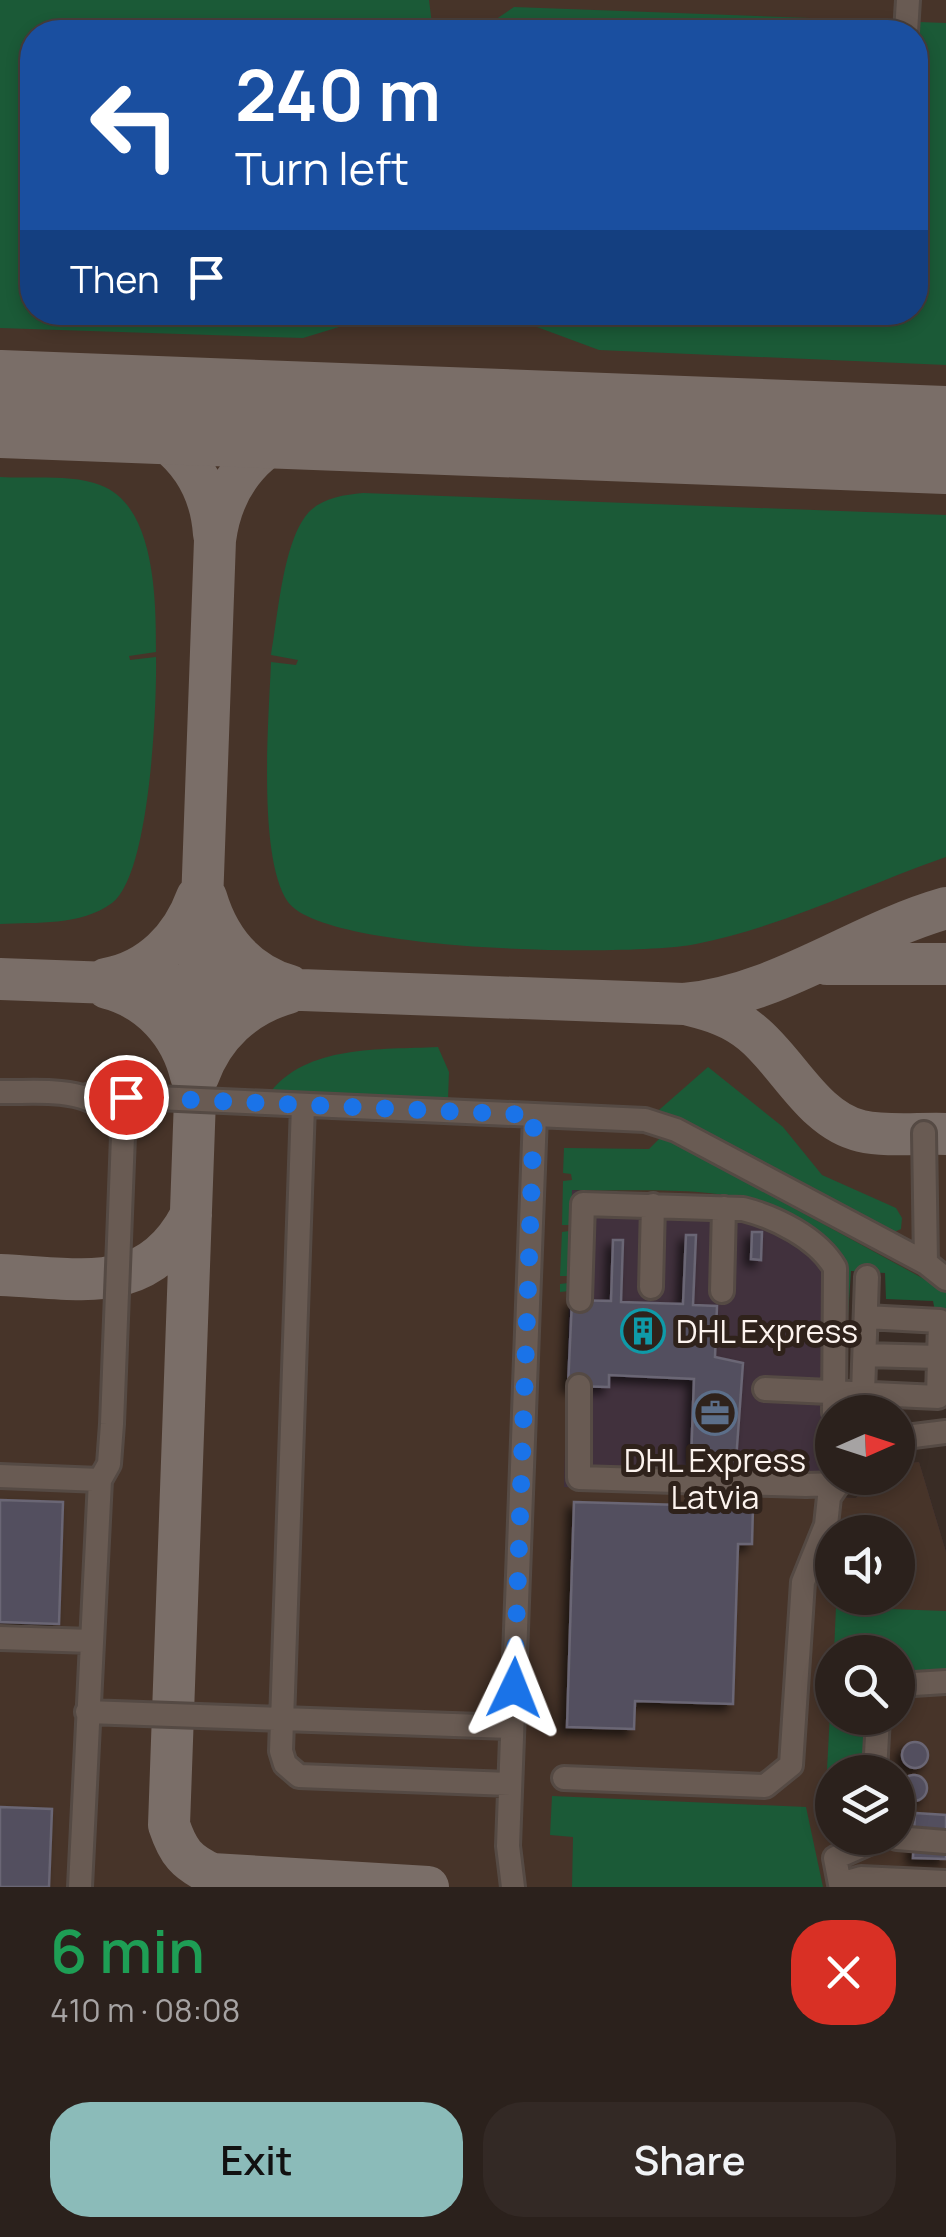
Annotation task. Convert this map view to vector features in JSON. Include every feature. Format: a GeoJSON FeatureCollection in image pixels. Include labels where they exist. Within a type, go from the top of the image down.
{"type":"FeatureCollection","features":[{"type":"Feature","properties":{"kind":"lane"},"geometry":{"type":"LineString","coordinates":[[0,1092],[645,1120],[663,1125],[926,1263],[946,1279]]}},
{"type":"Feature","properties":{"kind":"lane"},"geometry":{"type":"LineString","coordinates":[[79,1095],[104,1104],[117,1118],[123,1136],[109,1464],[100,1480],[80,1887]]}},
{"type":"Feature","properties":{"kind":"lane"},"geometry":{"type":"LineString","coordinates":[[303,1105],[281,1751],[285,1764],[299,1776],[510,1784]]}},
{"type":"Feature","properties":{"kind":"lane"},"geometry":{"type":"LineString","coordinates":[[513,1887],[508,1846],[534,1115]]}},
{"type":"Feature","properties":{"kind":"lane"},"geometry":{"type":"LineString","coordinates":[[924,1133],[926,1263]]}},
{"type":"Feature","properties":{"kind":"lane"},"geometry":{"type":"LineString","coordinates":[[580,1300],[583,1204],[724,1208],[768,1216],[821,1249],[832,1262],[838,1289],[834,1395]]}},
{"type":"Feature","properties":{"kind":"lane"},"geometry":{"type":"LineString","coordinates":[[651,1287],[653,1205]]}},
{"type":"Feature","properties":{"kind":"lane"},"geometry":{"type":"LineString","coordinates":[[722,1291],[724,1208]]}},
{"type":"Feature","properties":{"kind":"lane"},"geometry":{"type":"LineString","coordinates":[[863,1393],[867,1277]]}},
{"type":"Feature","properties":{"kind":"lane"},"geometry":{"type":"LineString","coordinates":[[857,1395],[938,1396],[940,1320],[866,1317]]}},
{"type":"Feature","properties":{"kind":"lane"},"geometry":{"type":"LineString","coordinates":[[865,1354],[939,1358]]}},
{"type":"Feature","properties":{"kind":"lane"},"geometry":{"type":"LineString","coordinates":[[578,1386],[578,1478],[815,1481]]}},
{"type":"Feature","properties":{"kind":"lane"},"geometry":{"type":"LineString","coordinates":[[765,1389],[815,1398]]}},
{"type":"Feature","properties":{"kind":"lane"},"geometry":{"type":"LineString","coordinates":[[915,1436],[946,1432]]}},
{"type":"Feature","properties":{"kind":"lane"},"geometry":{"type":"LineString","coordinates":[[0,1476],[100,1480]]}},
{"type":"Feature","properties":{"kind":"lane"},"geometry":{"type":"LineString","coordinates":[[564,1778],[765,1786],[790,1764],[803,1582],[826,1525],[831,1495]]}},
{"type":"Feature","properties":{"kind":"lane"},"geometry":{"type":"LineString","coordinates":[[0,1638],[92,1641]]}},
{"type":"Feature","properties":{"kind":"lane"},"geometry":{"type":"LineString","coordinates":[[915,1684],[946,1682]]}},
{"type":"Feature","properties":{"kind":"lane"},"geometry":{"type":"LineString","coordinates":[[87,1712],[512,1727]]}},
{"type":"Feature","properties":{"kind":"lane"},"geometry":{"type":"LineString","coordinates":[[915,1839],[946,1842]]}},
{"type":"Feature","properties":{"kind":"lane"},"geometry":{"type":"LineString","coordinates":[[842,1855],[835,1858],[841,1886],[946,1882]]}},
{"type":"Feature","properties":{"kind":"shaded area"},"geometry":{"type":"Polygon","coordinates":[[[0,0],[946,0],[946,1294],[775,1198],[572,1190],[564,1487],[856,1498],[915,1495],[915,1462],[919,1462],[946,1552],[946,1887],[0,1887],[0,0]]]}},
{"type":"Feature","properties":{"kind":"shaded area"},"geometry":{"type":"Polygon","coordinates":[[[572,1190],[775,1198],[830,1240],[824,1395],[815,1395],[815,1483],[806,1496],[915,1495],[915,1462],[919,1462],[946,1552],[946,1611],[879,1635],[815,1635],[815,1642],[563,1487],[572,1190]]]}},
{"type":"Feature","properties":{"kind":"green space"},"geometry":{"type":"Polygon","coordinates":[[[0,0],[429,0],[432,20],[20,20],[20,325],[346,325],[303,338],[0,328],[0,0]]]}},
{"type":"Feature","properties":{"kind":"green space"},"geometry":{"type":"Polygon","coordinates":[[[514,7],[865,20],[495,20],[514,7]]]}},
{"type":"Feature","properties":{"kind":"green space"},"geometry":{"type":"Polygon","coordinates":[[[928,22],[946,23],[946,365],[599,350],[531,325],[928,325],[928,22]]]}},
{"type":"Feature","properties":{"kind":"green space"},"geometry":{"type":"Polygon","coordinates":[[[0,477],[77,479],[100,485],[118,496],[132,512],[142,533],[153,582],[156,652],[129,656],[130,660],[156,657],[149,788],[135,859],[125,886],[112,903],[86,916],[58,921],[0,924],[0,477]]]}},
{"type":"Feature","properties":{"kind":"green space"},"geometry":{"type":"Polygon","coordinates":[[[363,493],[946,515],[946,857],[760,927],[696,944],[662,948],[482,947],[358,932],[314,919],[288,902],[272,853],[267,786],[271,662],[296,665],[298,660],[271,655],[288,558],[302,522],[323,502],[363,493]]]}},
{"type":"Feature","properties":{"kind":"green space"},"geometry":{"type":"Polygon","coordinates":[[[438,1047],[449,1072],[448,1099],[269,1094],[303,1066],[324,1058],[369,1050],[438,1047]]]}},
{"type":"Feature","properties":{"kind":"green space"},"geometry":{"type":"Polygon","coordinates":[[[708,1067],[783,1127],[822,1175],[896,1208],[902,1218],[901,1229],[890,1234],[881,1231],[659,1110],[708,1067]]]}},
{"type":"Feature","properties":{"kind":"green space"},"geometry":{"type":"Polygon","coordinates":[[[662,1136],[946,1291],[946,1312],[935,1311],[933,1301],[886,1299],[885,1273],[851,1271],[844,1377],[844,1261],[819,1233],[789,1214],[720,1194],[682,1191],[572,1190],[569,1291],[560,1292],[560,1284],[568,1283],[568,1276],[560,1276],[562,1232],[569,1231],[569,1225],[562,1225],[563,1181],[572,1180],[571,1174],[563,1173],[564,1148],[649,1149],[662,1136]]]}},
{"type":"Feature","properties":{"kind":"green space"},"geometry":{"type":"Polygon","coordinates":[[[946,1611],[946,1674],[915,1674],[915,1635],[835,1635],[836,1615],[946,1611]]]}},
{"type":"Feature","properties":{"kind":"green space"},"geometry":{"type":"Polygon","coordinates":[[[829,1735],[870,1735],[870,1755],[828,1755],[829,1735]]]}},
{"type":"Feature","properties":{"kind":"green space"},"geometry":{"type":"Polygon","coordinates":[[[552,1796],[806,1807],[823,1887],[572,1887],[573,1837],[550,1835],[552,1796]]]}},
{"type":"Feature","properties":{"kind":"building"},"geometry":{"type":"Polygon","coordinates":[[[752,1232],[762,1232],[761,1260],[751,1259],[752,1232]]]}},
{"type":"Feature","properties":{"kind":"building","name":"DHL Express"},"geometry":{"type":"Polygon","coordinates":[[[686,1235],[696,1235],[693,1305],[717,1306],[715,1357],[743,1363],[736,1461],[691,1460],[694,1379],[609,1375],[609,1387],[568,1386],[572,1300],[611,1301],[613,1240],[623,1240],[621,1302],[683,1304],[686,1235]]]}},
{"type":"Feature","properties":{"kind":"building"},"geometry":{"type":"Polygon","coordinates":[[[0,1500],[63,1502],[59,1624],[0,1622],[0,1500]]]}},
{"type":"Feature","properties":{"kind":"building"},"geometry":{"type":"Polygon","coordinates":[[[574,1502],[753,1507],[752,1544],[738,1544],[733,1704],[635,1701],[634,1729],[567,1727],[574,1502]]]}},
{"type":"Feature","properties":{"kind":"building"},"geometry":{"type":"Polygon","coordinates":[[[915,1742],[927,1750],[927,1760],[915,1768],[915,1755],[902,1755],[906,1746],[915,1742]]]}},
{"type":"Feature","properties":{"kind":"building"},"geometry":{"type":"Polygon","coordinates":[[[915,1775],[926,1783],[926,1793],[915,1801],[915,1775]]]}},
{"type":"Feature","properties":{"kind":"building"},"geometry":{"type":"Polygon","coordinates":[[[0,1807],[52,1809],[49,1887],[0,1887],[0,1807]]]}},
{"type":"Feature","properties":{"kind":"building"},"geometry":{"type":"Polygon","coordinates":[[[915,1813],[946,1815],[946,1859],[913,1858],[915,1813]]]}},
{"type":"Feature","properties":{"kind":"taxiway"},"geometry":{"type":"LineString","coordinates":[[90,408],[137,424],[175,449],[202,485],[214,534]]}},
{"type":"Feature","properties":{"kind":"taxiway"},"geometry":{"type":"LineString","coordinates":[[353,418],[302,428],[260,452],[231,490],[215,540],[169,1825],[184,1855],[212,1874],[428,1887]]}},
{"type":"Feature","properties":{"kind":"taxiway"},"geometry":{"type":"LineString","coordinates":[[106,979],[137,969],[163,950],[183,926],[197,897]]}},
{"type":"Feature","properties":{"kind":"taxiway"},"geometry":{"type":"LineString","coordinates":[[206,897],[218,928],[236,953],[260,973],[290,986]]}},
{"type":"Feature","properties":{"kind":"taxiway"},"geometry":{"type":"LineString","coordinates":[[0,979],[684,1004],[719,998],[785,977],[880,933],[946,908]]}},
{"type":"Feature","properties":{"kind":"taxiway"},"geometry":{"type":"LineString","coordinates":[[827,964],[946,964]]}},
{"type":"Feature","properties":{"kind":"taxiway"},"geometry":{"type":"LineString","coordinates":[[107,988],[137,1000],[161,1020],[180,1046],[191,1076]]}},
{"type":"Feature","properties":{"kind":"taxiway"},"geometry":{"type":"LineString","coordinates":[[198,1077],[212,1048],[232,1024],[258,1005],[288,993]]}},
{"type":"Feature","properties":{"kind":"taxiway"},"geometry":{"type":"LineString","coordinates":[[689,1005],[745,1027],[815,1103],[844,1125],[881,1134],[946,1134]]}},
{"type":"Feature","properties":{"kind":"taxiway"},"geometry":{"type":"LineString","coordinates":[[0,1275],[84,1279],[132,1271],[154,1260],[173,1242],[191,1215]]}},
{"type":"Feature","properties":{"kind":"runway"},"geometry":{"type":"LineString","coordinates":[[0,404],[946,440]]}},
{"type":"Feature","properties":{"kind":"place","name":"DHL Express"},"geometry":{"type":"Point","coordinates":[643,1331]}},
{"type":"Feature","properties":{"kind":"place","name":"DHL Express Latvia"},"geometry":{"type":"Point","coordinates":[715,1413]}},
{"type":"Feature","properties":{"kind":"route"},"geometry":{"type":"LineString","coordinates":[[126,1097],[534,1115],[514,1688]]}}]}
